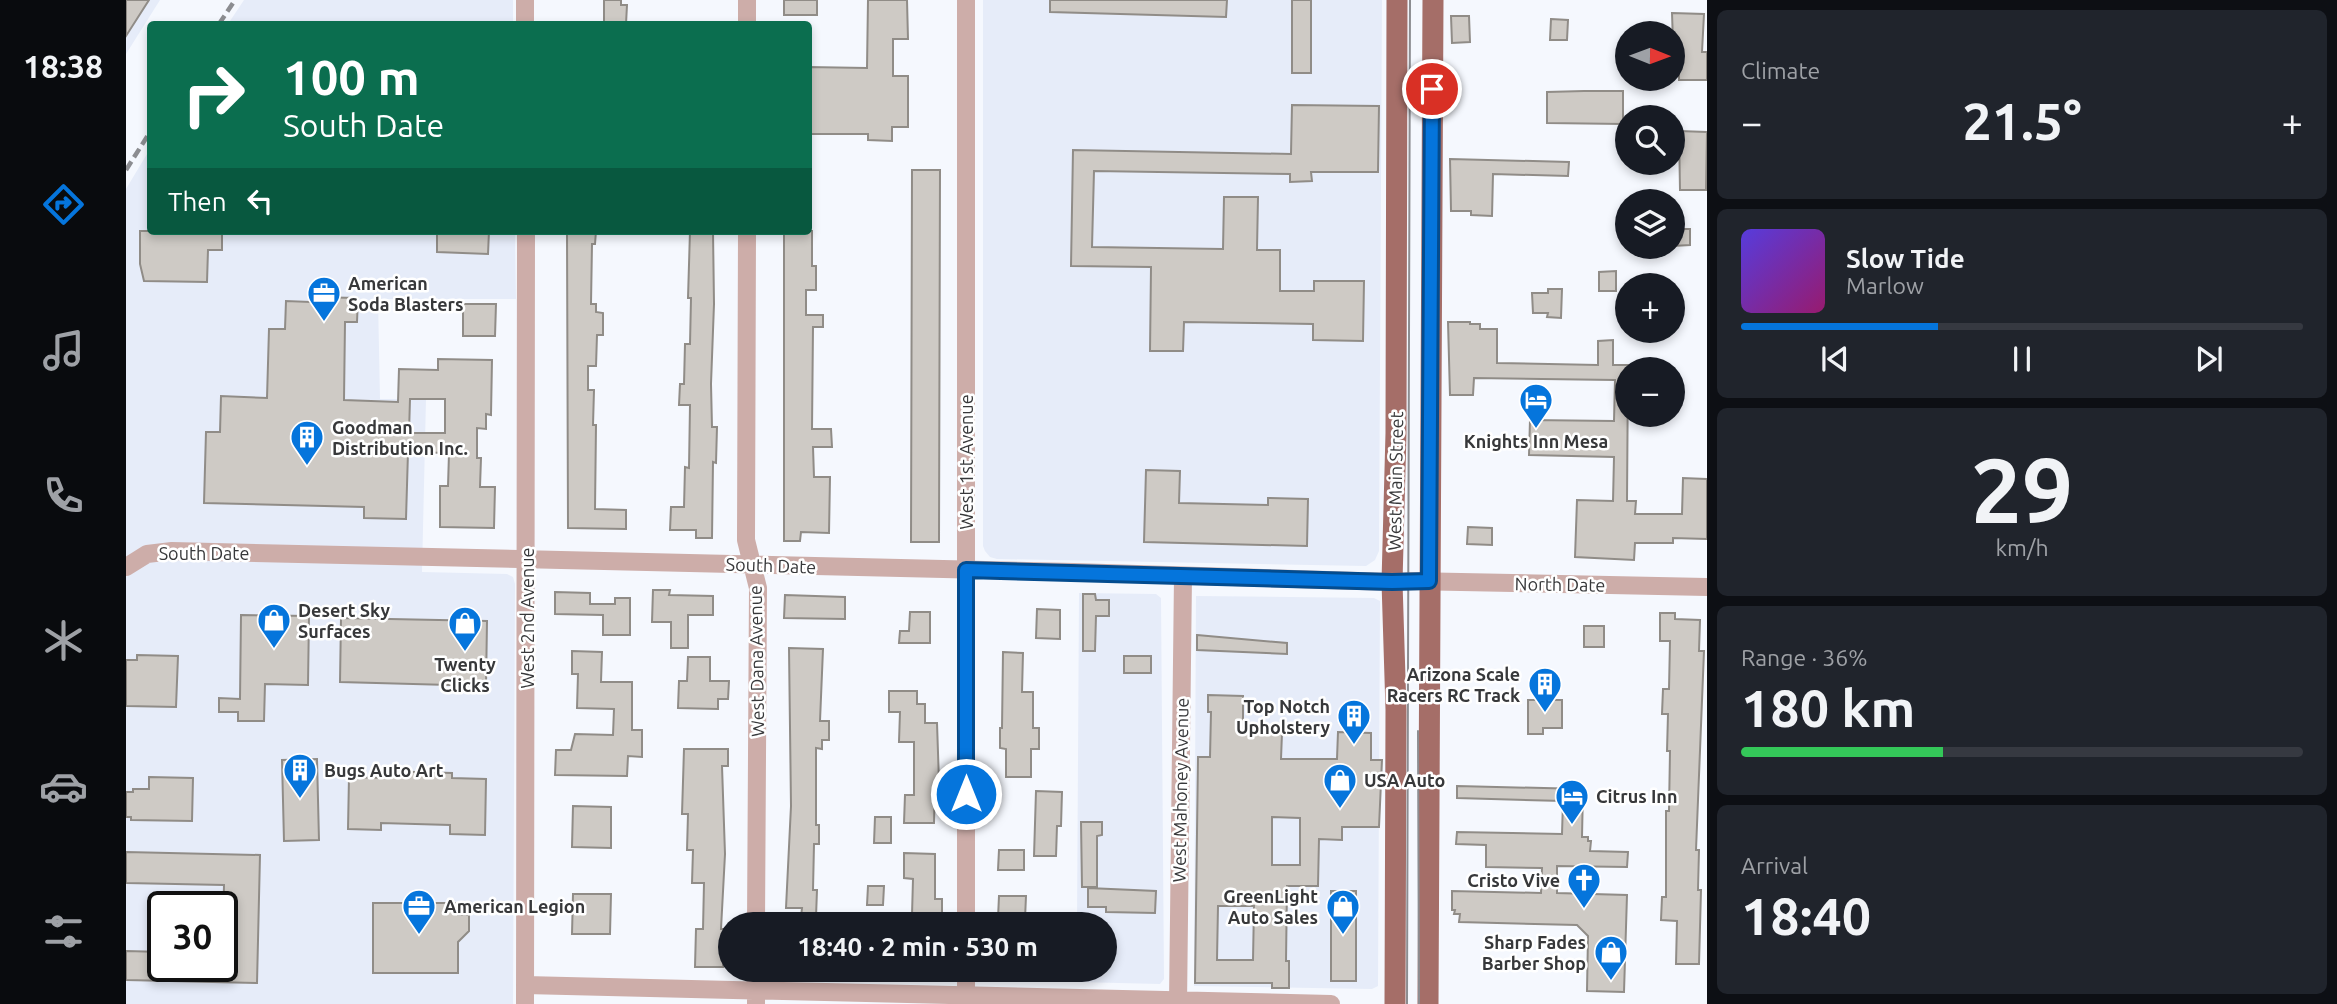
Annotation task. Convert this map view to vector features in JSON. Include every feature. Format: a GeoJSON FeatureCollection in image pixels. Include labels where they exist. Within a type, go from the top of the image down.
{"type":"FeatureCollection","features":[{"type":"Feature","properties":{"kind":"main road","name":"West Main Street"},"geometry":{"type":"LineString","coordinates":[[1395,1004],[1396,710],[1392,582],[1396,433],[1397,0]]}},
{"type":"Feature","properties":{"kind":"main road","name":"West Main Street"},"geometry":{"type":"LineString","coordinates":[[1429,1004],[1422,581],[1433,0]]}},
{"type":"Feature","properties":{"kind":"street"},"geometry":{"type":"LineString","coordinates":[[525,0],[525,21]]}},
{"type":"Feature","properties":{"kind":"street"},"geometry":{"type":"LineString","coordinates":[[747,0],[747,21]]}},
{"type":"Feature","properties":{"kind":"street","name":"West 1st Avenue"},"geometry":{"type":"LineString","coordinates":[[966,0],[966,912]]}},
{"type":"Feature","properties":{"kind":"street","name":"West 2nd Avenue"},"geometry":{"type":"LineString","coordinates":[[525,1004],[526,235]]}},
{"type":"Feature","properties":{"kind":"street","name":"West Dana Avenue"},"geometry":{"type":"LineString","coordinates":[[747,235],[746,540],[758,588],[756,912]]}},
{"type":"Feature","properties":{"kind":"street","name":"South Date"},"geometry":{"type":"LineString","coordinates":[[128,565],[147,554],[172,551],[1422,581]]}},
{"type":"Feature","properties":{"kind":"street","name":"West Mahoney Avenue"},"geometry":{"type":"LineString","coordinates":[[1178,1003],[1182,576]]}},
{"type":"Feature","properties":{"kind":"street","name":"North Date"},"geometry":{"type":"LineString","coordinates":[[1422,581],[1707,587]]}},
{"type":"Feature","properties":{"kind":"street"},"geometry":{"type":"LineString","coordinates":[[965,982],[965,1000]]}},
{"type":"Feature","properties":{"kind":"street"},"geometry":{"type":"LineString","coordinates":[[525,985],[756,998],[1331,1004]]}},
{"type":"Feature","properties":{"kind":"shaded area"},"geometry":{"type":"Polygon","coordinates":[[[126,0],[160,0],[126,54],[126,0]]]}},
{"type":"Feature","properties":{"kind":"shaded area"},"geometry":{"type":"Polygon","coordinates":[[[244,0],[513,0],[513,21],[230,21],[244,0]]]}},
{"type":"Feature","properties":{"kind":"shaded area"},"geometry":{"type":"Polygon","coordinates":[[[983,0],[1382,0],[1379,551],[1375,560],[1366,566],[997,559],[990,557],[985,551],[983,0]]]}},
{"type":"Feature","properties":{"kind":"shaded area"},"geometry":{"type":"Polygon","coordinates":[[[147,154],[147,235],[515,235],[516,299],[378,299],[380,399],[426,399],[422,572],[507,574],[513,577],[515,584],[513,1004],[126,1004],[126,189],[147,154]]]}},
{"type":"Feature","properties":{"kind":"shaded area"},"geometry":{"type":"Polygon","coordinates":[[[1079,593],[1156,594],[1161,598],[1164,979],[1160,984],[1077,982],[1117,982],[1117,912],[1077,912],[1079,593]]]}},
{"type":"Feature","properties":{"kind":"shaded area"},"geometry":{"type":"Polygon","coordinates":[[[1196,596],[1374,598],[1380,601],[1378,986],[1372,989],[1194,986],[1196,596]]]}},
{"type":"Feature","properties":{"kind":"building"},"geometry":{"type":"Polygon","coordinates":[[[126,0],[149,0],[126,36],[126,0]]]}},
{"type":"Feature","properties":{"kind":"building"},"geometry":{"type":"Polygon","coordinates":[[[604,0],[621,0],[621,5],[627,5],[626,21],[604,21],[604,0]]]}},
{"type":"Feature","properties":{"kind":"building"},"geometry":{"type":"Polygon","coordinates":[[[784,0],[817,0],[817,15],[784,15],[784,0]]]}},
{"type":"Feature","properties":{"kind":"building"},"geometry":{"type":"Polygon","coordinates":[[[868,0],[907,0],[908,39],[893,39],[893,76],[908,76],[908,127],[892,127],[892,141],[868,140],[868,134],[812,134],[812,67],[867,68],[868,0]]]}},
{"type":"Feature","properties":{"kind":"building"},"geometry":{"type":"Polygon","coordinates":[[[1050,0],[1227,0],[1226,17],[1050,12],[1050,0]]]}},
{"type":"Feature","properties":{"kind":"building"},"geometry":{"type":"Polygon","coordinates":[[[1292,0],[1311,0],[1311,73],[1292,73],[1292,0]]]}},
{"type":"Feature","properties":{"kind":"building"},"geometry":{"type":"Polygon","coordinates":[[[1672,13],[1704,14],[1702,52],[1707,52],[1707,80],[1685,80],[1685,21],[1672,21],[1672,13]]]}},
{"type":"Feature","properties":{"kind":"building"},"geometry":{"type":"Polygon","coordinates":[[[1451,16],[1469,16],[1470,42],[1452,43],[1451,16]]]}},
{"type":"Feature","properties":{"kind":"building"},"geometry":{"type":"Polygon","coordinates":[[[1551,19],[1568,20],[1567,40],[1550,40],[1551,19]]]}},
{"type":"Feature","properties":{"kind":"building"},"geometry":{"type":"Polygon","coordinates":[[[1623,91],[1623,105],[1615,105],[1615,124],[1547,123],[1547,92],[1623,91]]]}},
{"type":"Feature","properties":{"kind":"building"},"geometry":{"type":"Polygon","coordinates":[[[1292,105],[1379,106],[1378,172],[1311,172],[1312,181],[1290,182],[1290,174],[1094,171],[1092,247],[1223,249],[1224,197],[1258,197],[1257,250],[1280,250],[1280,291],[1314,291],[1314,281],[1364,281],[1363,341],[1313,340],[1313,324],[1184,322],[1183,351],[1150,351],[1151,267],[1071,266],[1073,150],[1291,154],[1292,105]]]}},
{"type":"Feature","properties":{"kind":"building"},"geometry":{"type":"Polygon","coordinates":[[[1685,131],[1707,132],[1706,190],[1680,189],[1680,175],[1685,175],[1685,131]]]}},
{"type":"Feature","properties":{"kind":"building"},"geometry":{"type":"Polygon","coordinates":[[[1450,159],[1569,162],[1568,176],[1493,174],[1492,216],[1471,215],[1471,211],[1451,211],[1450,159]]]}},
{"type":"Feature","properties":{"kind":"building"},"geometry":{"type":"Polygon","coordinates":[[[912,170],[940,170],[939,542],[911,542],[912,170]]]}},
{"type":"Feature","properties":{"kind":"building"},"geometry":{"type":"Polygon","coordinates":[[[1685,229],[1690,229],[1690,245],[1685,245],[1685,229]]]}},
{"type":"Feature","properties":{"kind":"building"},"geometry":{"type":"Polygon","coordinates":[[[140,231],[147,231],[147,235],[222,235],[222,250],[208,250],[207,282],[144,281],[140,264],[140,231]]]}},
{"type":"Feature","properties":{"kind":"building"},"geometry":{"type":"Polygon","coordinates":[[[437,235],[489,235],[488,254],[437,252],[437,235]]]}},
{"type":"Feature","properties":{"kind":"building"},"geometry":{"type":"Polygon","coordinates":[[[567,235],[596,235],[595,244],[592,244],[591,304],[596,304],[596,312],[603,313],[603,335],[597,335],[596,366],[588,366],[588,390],[594,390],[593,425],[596,425],[595,509],[626,510],[626,529],[568,528],[567,235]]]}},
{"type":"Feature","properties":{"kind":"building"},"geometry":{"type":"Polygon","coordinates":[[[690,235],[713,235],[711,384],[712,427],[717,427],[716,463],[713,462],[712,538],[696,538],[696,530],[670,530],[671,507],[684,507],[685,467],[689,468],[690,405],[679,405],[680,384],[684,384],[685,344],[690,344],[691,298],[688,298],[690,235]]]}},
{"type":"Feature","properties":{"kind":"building"},"geometry":{"type":"Polygon","coordinates":[[[784,235],[812,235],[812,266],[816,266],[816,290],[806,290],[806,315],[823,315],[823,327],[813,327],[812,429],[831,429],[832,447],[813,447],[814,477],[830,477],[829,533],[801,532],[800,541],[784,541],[784,235]]]}},
{"type":"Feature","properties":{"kind":"building"},"geometry":{"type":"Polygon","coordinates":[[[1616,271],[1615,291],[1599,291],[1599,272],[1616,271]]]}},
{"type":"Feature","properties":{"kind":"building"},"geometry":{"type":"Polygon","coordinates":[[[1548,289],[1562,289],[1561,318],[1547,317],[1548,313],[1533,313],[1532,293],[1548,293],[1548,289]]]}},
{"type":"Feature","properties":{"kind":"building"},"geometry":{"type":"Polygon","coordinates":[[[310,297],[358,298],[357,322],[345,322],[344,400],[398,402],[399,369],[438,370],[438,359],[492,360],[491,415],[486,414],[486,429],[477,428],[477,458],[481,458],[480,487],[495,487],[494,528],[440,527],[440,486],[448,486],[449,453],[408,452],[406,519],[364,518],[364,507],[204,503],[206,432],[220,432],[221,396],[267,398],[269,329],[285,329],[286,301],[310,302],[310,297]],[[410,399],[409,433],[445,433],[445,399],[410,399]]]}},
{"type":"Feature","properties":{"kind":"building"},"geometry":{"type":"Polygon","coordinates":[[[463,304],[496,304],[495,336],[463,336],[463,304]]]}},
{"type":"Feature","properties":{"kind":"building"},"geometry":{"type":"Polygon","coordinates":[[[1448,322],[1470,322],[1480,324],[1480,329],[1497,329],[1497,363],[1598,365],[1598,341],[1613,340],[1615,380],[1474,378],[1473,395],[1450,395],[1448,322]]]}},
{"type":"Feature","properties":{"kind":"building"},"geometry":{"type":"Polygon","coordinates":[[[1615,380],[1615,427],[1628,427],[1627,501],[1636,501],[1635,514],[1682,514],[1683,478],[1707,479],[1707,539],[1673,538],[1673,543],[1635,543],[1634,560],[1575,557],[1577,500],[1613,501],[1614,457],[1529,455],[1530,420],[1614,421],[1615,380]]]}},
{"type":"Feature","properties":{"kind":"building"},"geometry":{"type":"Polygon","coordinates":[[[1146,470],[1180,471],[1179,503],[1268,505],[1268,498],[1308,499],[1307,546],[1144,542],[1146,470]]]}},
{"type":"Feature","properties":{"kind":"building"},"geometry":{"type":"Polygon","coordinates":[[[1468,527],[1492,528],[1492,545],[1467,544],[1468,527]]]}},
{"type":"Feature","properties":{"kind":"building"},"geometry":{"type":"Polygon","coordinates":[[[653,590],[670,590],[669,595],[713,596],[713,615],[688,615],[688,648],[671,648],[671,622],[652,622],[653,590]]]}},
{"type":"Feature","properties":{"kind":"building"},"geometry":{"type":"Polygon","coordinates":[[[555,592],[590,593],[590,604],[615,604],[615,598],[630,598],[630,635],[603,635],[603,615],[555,614],[555,592]]]}},
{"type":"Feature","properties":{"kind":"building"},"geometry":{"type":"Polygon","coordinates":[[[1083,594],[1095,594],[1096,600],[1109,600],[1109,616],[1096,616],[1095,651],[1083,651],[1083,594]]]}},
{"type":"Feature","properties":{"kind":"building"},"geometry":{"type":"Polygon","coordinates":[[[785,595],[845,597],[845,619],[784,618],[785,595]]]}},
{"type":"Feature","properties":{"kind":"building"},"geometry":{"type":"Polygon","coordinates":[[[1037,609],[1060,610],[1060,639],[1036,638],[1037,609]]]}},
{"type":"Feature","properties":{"kind":"building"},"geometry":{"type":"Polygon","coordinates":[[[910,612],[930,612],[930,643],[899,643],[900,631],[909,631],[910,612]]]}},
{"type":"Feature","properties":{"kind":"building"},"geometry":{"type":"Polygon","coordinates":[[[1660,613],[1675,613],[1675,619],[1700,620],[1699,651],[1704,651],[1696,850],[1699,850],[1698,890],[1701,890],[1699,964],[1676,964],[1677,921],[1661,920],[1662,897],[1666,897],[1666,811],[1669,811],[1670,751],[1667,751],[1668,714],[1662,714],[1663,689],[1669,689],[1670,641],[1660,641],[1660,613]]]}},
{"type":"Feature","properties":{"kind":"building","name":"Desert Sky Surfaces"},"geometry":{"type":"Polygon","coordinates":[[[241,615],[309,616],[308,685],[265,684],[264,721],[238,721],[238,712],[219,712],[219,698],[240,699],[241,615]]]}},
{"type":"Feature","properties":{"kind":"building"},"geometry":{"type":"Polygon","coordinates":[[[341,618],[487,621],[486,686],[340,682],[341,618]]]}},
{"type":"Feature","properties":{"kind":"building"},"geometry":{"type":"Polygon","coordinates":[[[1584,626],[1604,626],[1604,647],[1584,647],[1584,626]]]}},
{"type":"Feature","properties":{"kind":"building"},"geometry":{"type":"Polygon","coordinates":[[[1197,635],[1287,643],[1287,654],[1197,650],[1197,635]]]}},
{"type":"Feature","properties":{"kind":"building"},"geometry":{"type":"Polygon","coordinates":[[[789,648],[823,649],[820,721],[829,721],[829,740],[822,740],[822,749],[816,748],[816,825],[819,825],[819,844],[814,844],[813,890],[817,890],[816,912],[802,912],[802,908],[786,908],[791,806],[789,648]]]}},
{"type":"Feature","properties":{"kind":"building"},"geometry":{"type":"Polygon","coordinates":[[[572,651],[602,652],[601,682],[632,682],[632,730],[642,730],[642,757],[628,756],[627,776],[555,775],[556,750],[571,750],[575,734],[613,735],[614,709],[577,708],[578,674],[572,674],[572,651]]]}},
{"type":"Feature","properties":{"kind":"building"},"geometry":{"type":"Polygon","coordinates":[[[1003,652],[1023,653],[1022,692],[1033,692],[1033,728],[1039,728],[1039,749],[1031,749],[1031,777],[1006,777],[1006,749],[1000,748],[1003,652]]]}},
{"type":"Feature","properties":{"kind":"building"},"geometry":{"type":"Polygon","coordinates":[[[137,655],[178,656],[176,707],[126,706],[126,660],[137,660],[137,655]]]}},
{"type":"Feature","properties":{"kind":"building"},"geometry":{"type":"Polygon","coordinates":[[[1124,656],[1151,656],[1151,673],[1124,673],[1124,656]]]}},
{"type":"Feature","properties":{"kind":"building"},"geometry":{"type":"Polygon","coordinates":[[[688,657],[710,657],[710,681],[729,681],[728,699],[718,699],[718,709],[678,708],[679,681],[687,681],[688,657]]]}},
{"type":"Feature","properties":{"kind":"building"},"geometry":{"type":"Polygon","coordinates":[[[889,691],[917,691],[917,704],[925,704],[925,723],[937,723],[939,782],[935,782],[934,823],[904,823],[905,795],[914,795],[914,742],[899,742],[900,712],[889,712],[889,691]]]}},
{"type":"Feature","properties":{"kind":"building"},"geometry":{"type":"Polygon","coordinates":[[[1208,695],[1243,696],[1243,731],[1282,733],[1281,759],[1337,759],[1338,732],[1371,733],[1371,760],[1382,760],[1379,827],[1342,827],[1342,840],[1319,839],[1318,886],[1287,886],[1286,961],[1289,961],[1289,988],[1272,988],[1272,983],[1195,983],[1198,757],[1210,757],[1211,712],[1208,712],[1208,695]],[[1272,817],[1272,865],[1300,865],[1300,818],[1272,817]],[[1218,906],[1217,960],[1253,960],[1254,906],[1218,906]]]}},
{"type":"Feature","properties":{"kind":"building","name":"Arizona Scale Racers RC Track"},"geometry":{"type":"Polygon","coordinates":[[[1528,700],[1562,700],[1562,728],[1543,728],[1543,734],[1528,734],[1528,700]]]}},
{"type":"Feature","properties":{"kind":"building"},"geometry":{"type":"Polygon","coordinates":[[[684,749],[728,749],[728,766],[722,766],[725,854],[722,912],[718,912],[718,967],[695,967],[696,929],[703,929],[704,883],[692,883],[693,850],[687,850],[688,814],[682,814],[684,749]]]}},
{"type":"Feature","properties":{"kind":"building","name":"Bugs Auto Art"},"geometry":{"type":"Polygon","coordinates":[[[317,759],[319,840],[284,841],[282,760],[317,759]]]}},
{"type":"Feature","properties":{"kind":"building"},"geometry":{"type":"Polygon","coordinates":[[[382,771],[452,773],[452,778],[486,779],[485,835],[450,834],[450,825],[381,823],[381,830],[348,829],[349,777],[382,778],[382,771]]]}},
{"type":"Feature","properties":{"kind":"building"},"geometry":{"type":"Polygon","coordinates":[[[149,777],[193,778],[192,821],[131,820],[131,817],[126,817],[126,792],[149,789],[149,777]]]}},
{"type":"Feature","properties":{"kind":"building"},"geometry":{"type":"Polygon","coordinates":[[[1457,786],[1583,789],[1582,837],[1588,837],[1588,841],[1591,841],[1590,851],[1628,852],[1627,867],[1557,866],[1557,893],[1627,895],[1624,992],[1587,991],[1588,936],[1577,925],[1459,922],[1460,914],[1454,914],[1455,910],[1452,910],[1452,891],[1541,893],[1542,868],[1486,867],[1486,845],[1456,844],[1457,832],[1562,834],[1563,801],[1457,798],[1457,786]]]}},
{"type":"Feature","properties":{"kind":"building"},"geometry":{"type":"Polygon","coordinates":[[[1036,791],[1062,792],[1061,826],[1057,826],[1056,856],[1034,856],[1036,791]]]}},
{"type":"Feature","properties":{"kind":"building"},"geometry":{"type":"Polygon","coordinates":[[[573,806],[611,807],[611,848],[572,847],[573,806]]]}},
{"type":"Feature","properties":{"kind":"building"},"geometry":{"type":"Polygon","coordinates":[[[875,817],[891,817],[891,843],[874,843],[875,817]]]}},
{"type":"Feature","properties":{"kind":"building"},"geometry":{"type":"Polygon","coordinates":[[[1081,822],[1102,822],[1102,835],[1097,836],[1097,887],[1082,887],[1081,822]]]}},
{"type":"Feature","properties":{"kind":"building"},"geometry":{"type":"Polygon","coordinates":[[[999,850],[1024,850],[1024,870],[998,870],[999,850]]]}},
{"type":"Feature","properties":{"kind":"building"},"geometry":{"type":"Polygon","coordinates":[[[126,852],[260,855],[257,983],[213,982],[238,982],[238,891],[224,891],[224,885],[126,883],[126,852]]]}},
{"type":"Feature","properties":{"kind":"building"},"geometry":{"type":"Polygon","coordinates":[[[904,853],[935,854],[935,899],[942,899],[942,912],[912,912],[913,879],[904,878],[904,853]]]}},
{"type":"Feature","properties":{"kind":"building"},"geometry":{"type":"Polygon","coordinates":[[[868,886],[884,886],[883,905],[867,905],[868,886]]]}},
{"type":"Feature","properties":{"kind":"building"},"geometry":{"type":"Polygon","coordinates":[[[1088,888],[1156,891],[1155,913],[1106,912],[1106,907],[1088,907],[1088,888]]]}},
{"type":"Feature","properties":{"kind":"building","name":"GreenLight Auto Sales"},"geometry":{"type":"Polygon","coordinates":[[[1331,891],[1356,891],[1356,981],[1331,981],[1331,891]]]}},
{"type":"Feature","properties":{"kind":"building"},"geometry":{"type":"Polygon","coordinates":[[[573,894],[611,894],[610,934],[572,934],[573,894]]]}},
{"type":"Feature","properties":{"kind":"building"},"geometry":{"type":"Polygon","coordinates":[[[999,896],[1026,896],[1025,912],[998,912],[999,896]]]}},
{"type":"Feature","properties":{"kind":"building","name":"American Legion"},"geometry":{"type":"Polygon","coordinates":[[[373,903],[458,903],[458,915],[469,915],[469,931],[458,942],[458,973],[373,973],[373,903]]]}},
{"type":"Feature","properties":{"kind":"building"},"geometry":{"type":"Polygon","coordinates":[[[126,951],[147,952],[147,980],[126,980],[126,951]]]}},
{"type":"Feature","properties":{"kind":"tram line"},"geometry":{"type":"LineString","coordinates":[[1407,1004],[1410,0]]}},
{"type":"Feature","properties":{"kind":"tram line"},"geometry":{"type":"LineString","coordinates":[[1418,731],[1419,1004]]}},
{"type":"Feature","properties":{"kind":"railway"},"geometry":{"type":"LineString","coordinates":[[221,21],[235,0]]}},
{"type":"Feature","properties":{"kind":"railway"},"geometry":{"type":"LineString","coordinates":[[126,170],[147,137]]}},
{"type":"Feature","properties":{"kind":"place","name":"American Soda Blasters"},"geometry":{"type":"Point","coordinates":[324,323]}},
{"type":"Feature","properties":{"kind":"place","name":"Knights Inn Mesa"},"geometry":{"type":"Point","coordinates":[1536,430]}},
{"type":"Feature","properties":{"kind":"place","name":"Goodman Distribution Inc."},"geometry":{"type":"Point","coordinates":[307,467]}},
{"type":"Feature","properties":{"kind":"place","name":"Desert Sky Surfaces"},"geometry":{"type":"Point","coordinates":[274,650]}},
{"type":"Feature","properties":{"kind":"place","name":"Twenty Clicks"},"geometry":{"type":"Point","coordinates":[465,653]}},
{"type":"Feature","properties":{"kind":"place","name":"Arizona Scale Racers RC Track"},"geometry":{"type":"Point","coordinates":[1545,714]}},
{"type":"Feature","properties":{"kind":"place","name":"Top Notch Upholstery"},"geometry":{"type":"Point","coordinates":[1354,746]}},
{"type":"Feature","properties":{"kind":"place","name":"Bugs Auto Art"},"geometry":{"type":"Point","coordinates":[300,800]}},
{"type":"Feature","properties":{"kind":"place","name":"USA Auto"},"geometry":{"type":"Point","coordinates":[1340,810]}},
{"type":"Feature","properties":{"kind":"place","name":"Citrus Inn"},"geometry":{"type":"Point","coordinates":[1572,826]}},
{"type":"Feature","properties":{"kind":"place","name":"Cristo Vive"},"geometry":{"type":"Point","coordinates":[1584,910]}},
{"type":"Feature","properties":{"kind":"place","name":"American Legion"},"geometry":{"type":"Point","coordinates":[419,936]}},
{"type":"Feature","properties":{"kind":"place","name":"GreenLight Auto Sales"},"geometry":{"type":"Point","coordinates":[1343,936]}},
{"type":"Feature","properties":{"kind":"place","name":"Sharp Fades Barber Shop"},"geometry":{"type":"Point","coordinates":[1611,982]}},
{"type":"Feature","properties":{"kind":"route"},"geometry":{"type":"LineString","coordinates":[[966,794],[966,570],[1429,581],[1432,89]]}}]}
